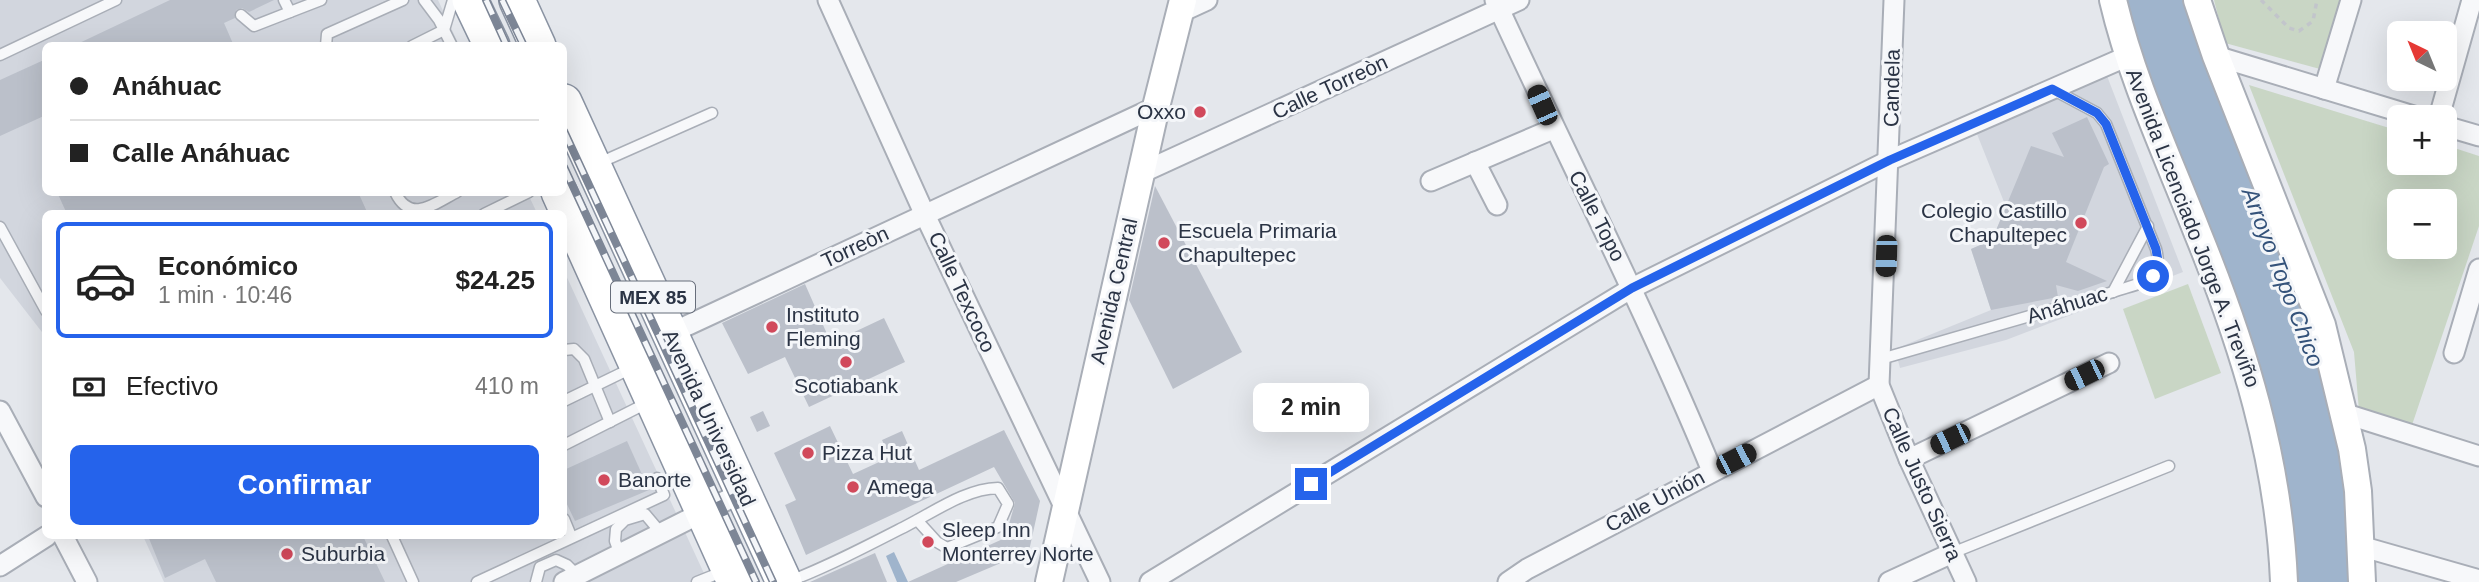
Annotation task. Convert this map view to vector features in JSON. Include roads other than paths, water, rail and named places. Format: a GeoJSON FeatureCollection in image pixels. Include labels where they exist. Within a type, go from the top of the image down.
{"type":"FeatureCollection","features":[{"type":"Feature","properties":{"kind":"highway"},"geometry":{"type":"LineString","coordinates":[[470,0],[490,42]]}},
{"type":"Feature","properties":{"kind":"highway"},"geometry":{"type":"LineString","coordinates":[[517,0],[536,42]]}},
{"type":"Feature","properties":{"kind":"highway","name":"Avenida Universidad"},"geometry":{"type":"LineString","coordinates":[[567,109],[786,582]]}},
{"type":"Feature","properties":{"kind":"highway","name":"Avenida Universidad"},"geometry":{"type":"LineString","coordinates":[[567,220],[637,365],[732,575]]}},
{"type":"Feature","properties":{"kind":"main road","name":"Avenida Licenciado Jorge A. Treviño"},"geometry":{"type":"LineString","coordinates":[[2113,0],[2128,56],[2235,328],[2257,399],[2280,518],[2284,582]]}},
{"type":"Feature","properties":{"kind":"main road"},"geometry":{"type":"LineString","coordinates":[[2197,0],[2216,56],[2322,324],[2358,491],[2362,582]]}},
{"type":"Feature","properties":{"kind":"main road","name":"Avenida Central"},"geometry":{"type":"LineString","coordinates":[[1049,582],[1156,107],[1182,6]]}},
{"type":"Feature","properties":{"kind":"street","name":"Calle Texcoco"},"geometry":{"type":"LineString","coordinates":[[828,0],[925,215],[1100,582]]}},
{"type":"Feature","properties":{"kind":"street"},"geometry":{"type":"LineString","coordinates":[[1182,6],[1207,0]]}},
{"type":"Feature","properties":{"kind":"street","name":"Calle Torreòn"},"geometry":{"type":"LineString","coordinates":[[1141,173],[1497,5],[1519,0]]}},
{"type":"Feature","properties":{"kind":"street","name":"Candela"},"geometry":{"type":"LineString","coordinates":[[1879,385],[1890,160],[1894,0]]}},
{"type":"Feature","properties":{"kind":"street"},"geometry":{"type":"LineString","coordinates":[[2324,89],[2351,0]]}},
{"type":"Feature","properties":{"kind":"street"},"geometry":{"type":"LineString","coordinates":[[2442,105],[2472,0]]}},
{"type":"Feature","properties":{"kind":"street","name":"Calle Topo"},"geometry":{"type":"LineString","coordinates":[[1497,5],[1553,129],[1632,288],[1712,471]]}},
{"type":"Feature","properties":{"kind":"street"},"geometry":{"type":"LineString","coordinates":[[1150,582],[1632,288],[1890,160],[2128,56]]}},
{"type":"Feature","properties":{"kind":"street"},"geometry":{"type":"LineString","coordinates":[[2216,56],[2387,108]]}},
{"type":"Feature","properties":{"kind":"street","name":"Torreòn"},"geometry":{"type":"LineString","coordinates":[[669,334],[1156,107]]}},
{"type":"Feature","properties":{"kind":"street"},"geometry":{"type":"LineString","coordinates":[[1431,181],[1553,129]]}},
{"type":"Feature","properties":{"kind":"street"},"geometry":{"type":"LineString","coordinates":[[2457,130],[2479,136]]}},
{"type":"Feature","properties":{"kind":"street"},"geometry":{"type":"LineString","coordinates":[[1475,162],[1497,205]]}},
{"type":"Feature","properties":{"kind":"street"},"geometry":{"type":"LineString","coordinates":[[2454,353],[2479,269]]}},
{"type":"Feature","properties":{"kind":"street"},"geometry":{"type":"LineString","coordinates":[[1909,459],[2109,363]]}},
{"type":"Feature","properties":{"kind":"street","name":"Calle Unión"},"geometry":{"type":"LineString","coordinates":[[1508,582],[1530,575],[1712,471],[1879,385]]}},
{"type":"Feature","properties":{"kind":"street","name":"Calle Justo Sierra"},"geometry":{"type":"LineString","coordinates":[[1879,385],[1909,459],[1966,582]]}},
{"type":"Feature","properties":{"kind":"street"},"geometry":{"type":"LineString","coordinates":[[0,411],[42,490]]}},
{"type":"Feature","properties":{"kind":"street"},"geometry":{"type":"LineString","coordinates":[[2343,413],[2479,456]]}},
{"type":"Feature","properties":{"kind":"street"},"geometry":{"type":"LineString","coordinates":[[571,579],[619,552],[743,492]]}},
{"type":"Feature","properties":{"kind":"street"},"geometry":{"type":"LineString","coordinates":[[0,566],[42,539]]}},
{"type":"Feature","properties":{"kind":"street"},"geometry":{"type":"LineString","coordinates":[[65,539],[87,582]]}},
{"type":"Feature","properties":{"kind":"street"},"geometry":{"type":"LineString","coordinates":[[2360,545],[2479,580]]}},
{"type":"Feature","properties":{"kind":"street"},"geometry":{"type":"LineString","coordinates":[[1889,582],[1952,553]]}},
{"type":"Feature","properties":{"kind":"lane"},"geometry":{"type":"LineString","coordinates":[[0,55],[116,0]]}},
{"type":"Feature","properties":{"kind":"lane"},"geometry":{"type":"LineString","coordinates":[[284,0],[290,12]]}},
{"type":"Feature","properties":{"kind":"lane"},"geometry":{"type":"LineString","coordinates":[[241,15],[254,26],[321,0]]}},
{"type":"Feature","properties":{"kind":"lane"},"geometry":{"type":"LineString","coordinates":[[326,42],[327,34],[403,0]]}},
{"type":"Feature","properties":{"kind":"lane"},"geometry":{"type":"LineString","coordinates":[[424,0],[450,42]]}},
{"type":"Feature","properties":{"kind":"lane"},"geometry":{"type":"LineString","coordinates":[[420,42],[444,30],[453,0]]}},
{"type":"Feature","properties":{"kind":"lane","name":"Anáhuac"},"geometry":{"type":"LineString","coordinates":[[1881,359],[2113,292],[2147,280],[2156,272],[2159,260],[2148,226],[2102,117],[2052,89]]}},
{"type":"Feature","properties":{"kind":"lane"},"geometry":{"type":"LineString","coordinates":[[593,166],[712,113]]}},
{"type":"Feature","properties":{"kind":"lane"},"geometry":{"type":"LineString","coordinates":[[397,196],[403,206],[410,210]]}},
{"type":"Feature","properties":{"kind":"lane"},"geometry":{"type":"LineString","coordinates":[[423,210],[449,196]]}},
{"type":"Feature","properties":{"kind":"lane"},"geometry":{"type":"LineString","coordinates":[[492,210],[521,196]]}},
{"type":"Feature","properties":{"kind":"lane"},"geometry":{"type":"LineString","coordinates":[[2113,292],[2148,226]]}},
{"type":"Feature","properties":{"kind":"lane"},"geometry":{"type":"LineString","coordinates":[[0,227],[42,304]]}},
{"type":"Feature","properties":{"kind":"lane"},"geometry":{"type":"LineString","coordinates":[[567,350],[577,350],[596,386],[610,422]]}},
{"type":"Feature","properties":{"kind":"lane"},"geometry":{"type":"LineString","coordinates":[[567,400],[637,365]]}},
{"type":"Feature","properties":{"kind":"lane"},"geometry":{"type":"LineString","coordinates":[[567,444],[653,400]]}},
{"type":"Feature","properties":{"kind":"lane"},"geometry":{"type":"LineString","coordinates":[[1952,553],[2169,466]]}},
{"type":"Feature","properties":{"kind":"lane"},"geometry":{"type":"LineString","coordinates":[[567,538],[664,495],[657,478]]}},
{"type":"Feature","properties":{"kind":"lane"},"geometry":{"type":"LineString","coordinates":[[786,582],[827,566],[979,488],[998,488],[1009,504],[998,527],[947,548],[937,542],[917,520]]}},
{"type":"Feature","properties":{"kind":"lane"},"geometry":{"type":"LineString","coordinates":[[567,526],[571,536]]}},
{"type":"Feature","properties":{"kind":"lane"},"geometry":{"type":"LineString","coordinates":[[393,539],[413,582]]}},
{"type":"Feature","properties":{"kind":"lane"},"geometry":{"type":"LineString","coordinates":[[477,582],[565,539]]}},
{"type":"Feature","properties":{"kind":"lane"},"geometry":{"type":"LineString","coordinates":[[536,582],[540,567],[556,560],[567,565],[571,579]]}},
{"type":"Feature","properties":{"kind":"lane"},"geometry":{"type":"LineString","coordinates":[[697,582],[732,575]]}},
{"type":"Feature","properties":{"kind":"water","name":"Arroyo Topo Chico"},"geometry":{"type":"Polygon","coordinates":[[[2113,0],[2197,0],[2334,366],[2362,582],[2284,582],[2271,460],[2113,0]]]}},
{"type":"Feature","properties":{"kind":"water"},"geometry":{"type":"Polygon","coordinates":[[[894,552],[908,582],[897,582],[886,556],[894,552]]]}},
{"type":"Feature","properties":{"kind":"railway"},"geometry":{"type":"LineString","coordinates":[[486,0],[505,42]]}},
{"type":"Feature","properties":{"kind":"railway"},"geometry":{"type":"LineString","coordinates":[[502,0],[522,42]]}},
{"type":"Feature","properties":{"kind":"railway"},"geometry":{"type":"LineString","coordinates":[[567,137],[773,582]]}},
{"type":"Feature","properties":{"kind":"railway"},"geometry":{"type":"LineString","coordinates":[[567,173],[756,582]]}},
{"type":"Feature","properties":{"kind":"place","name":"Oxxo"},"geometry":{"type":"Point","coordinates":[1200,112]}},
{"type":"Feature","properties":{"kind":"place","name":"Colegio Castillo Chapultepec"},"geometry":{"type":"Point","coordinates":[2081,223]}},
{"type":"Feature","properties":{"kind":"place","name":"Escuela Primaria Chapultepec"},"geometry":{"type":"Point","coordinates":[1164,243]}},
{"type":"Feature","properties":{"kind":"place","name":"Instituto Fleming"},"geometry":{"type":"Point","coordinates":[772,327]}},
{"type":"Feature","properties":{"kind":"place","name":"Scotiabank"},"geometry":{"type":"Point","coordinates":[846,362]}},
{"type":"Feature","properties":{"kind":"place","name":"Pizza Hut"},"geometry":{"type":"Point","coordinates":[808,453]}},
{"type":"Feature","properties":{"kind":"place","name":"Banorte"},"geometry":{"type":"Point","coordinates":[604,480]}},
{"type":"Feature","properties":{"kind":"place","name":"Amega"},"geometry":{"type":"Point","coordinates":[853,487]}},
{"type":"Feature","properties":{"kind":"place","name":"Sleep Inn Monterrey Norte"},"geometry":{"type":"Point","coordinates":[928,542]}},
{"type":"Feature","properties":{"kind":"place","name":"Suburbia"},"geometry":{"type":"Point","coordinates":[287,554]}}]}
